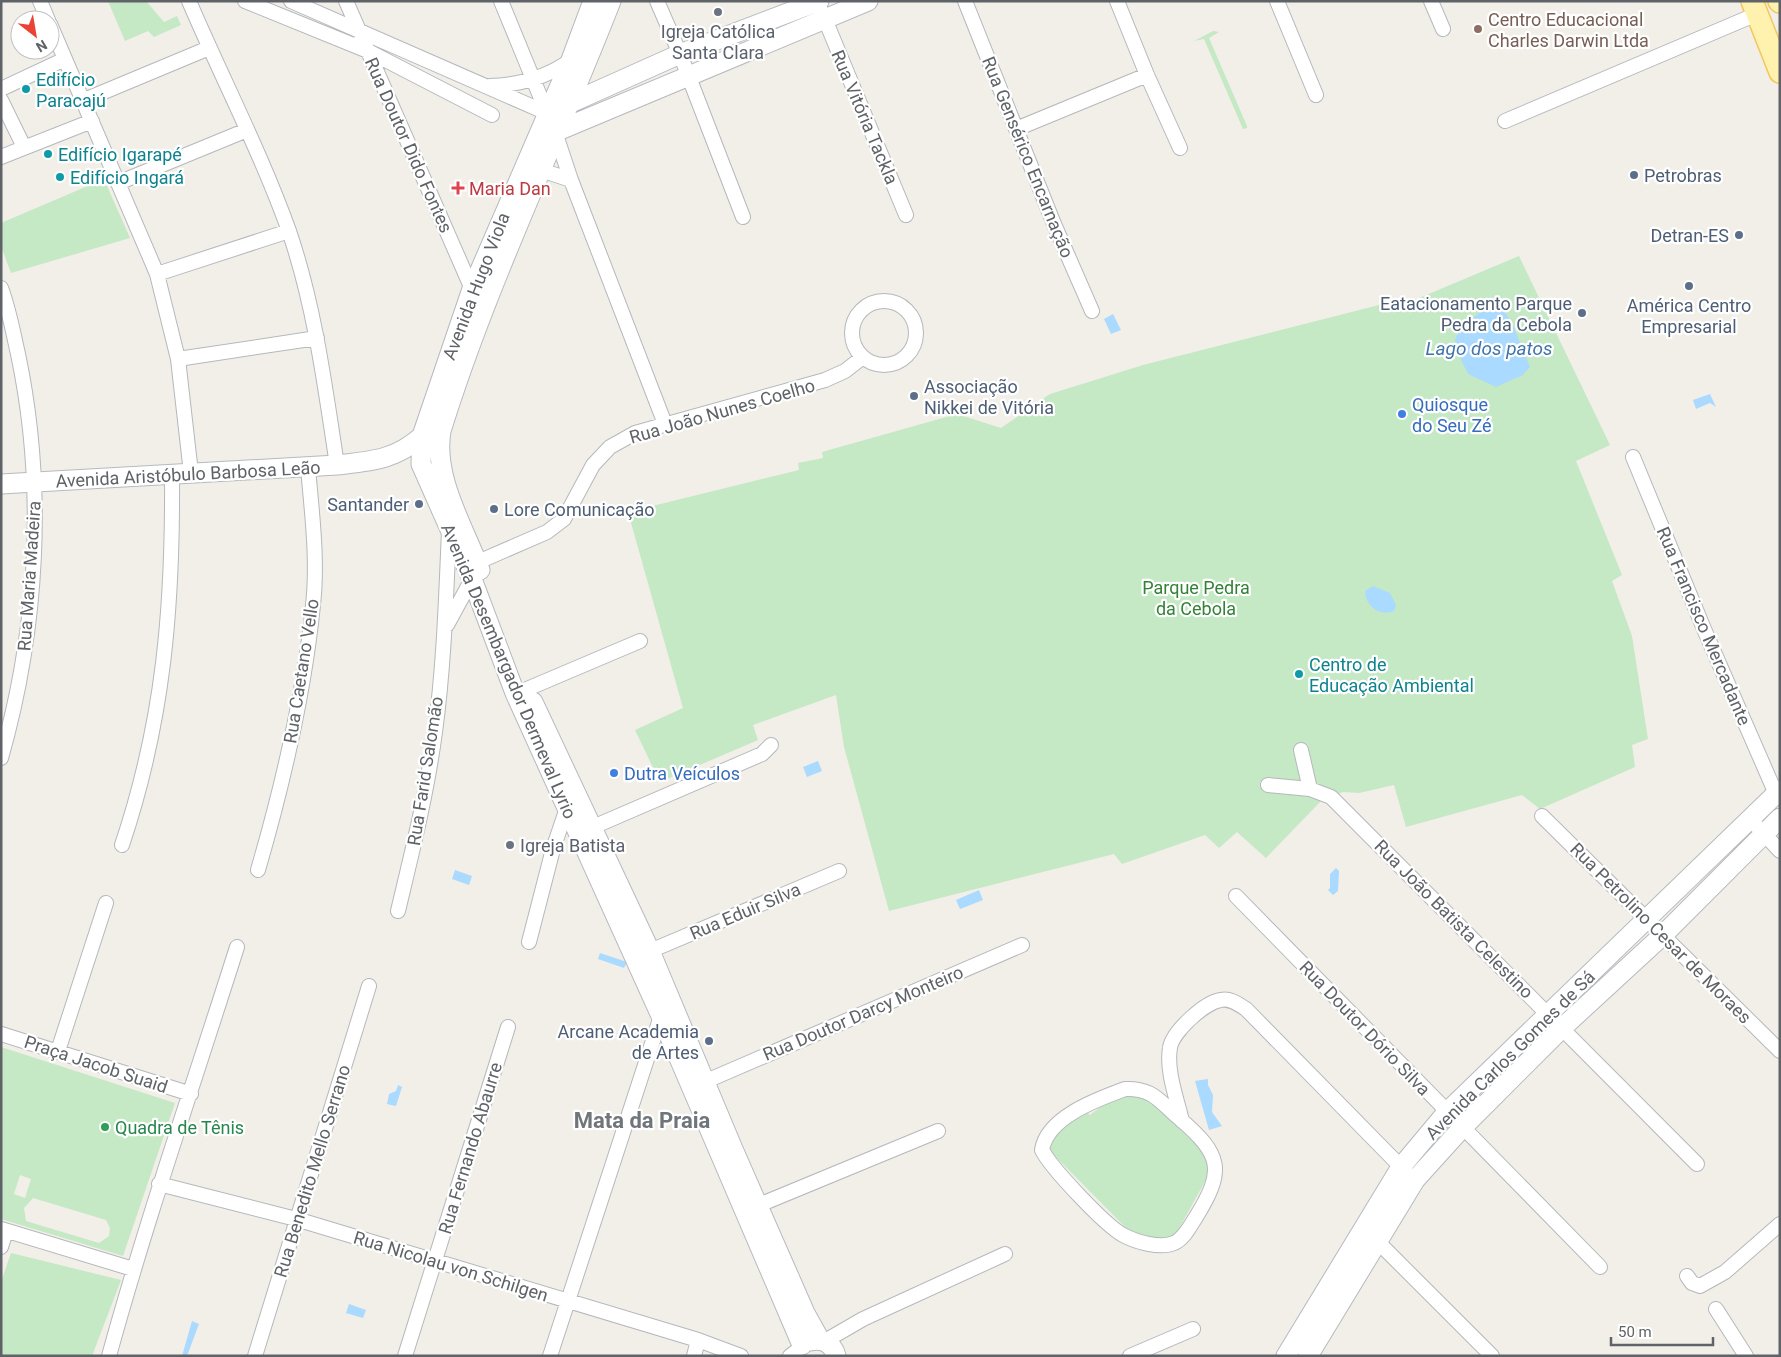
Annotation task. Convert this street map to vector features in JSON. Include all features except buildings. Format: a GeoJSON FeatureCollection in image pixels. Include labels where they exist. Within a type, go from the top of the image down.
{"type":"FeatureCollection","features":[{"type":"Feature","properties":{"kind":"main road"},"geometry":{"type":"LineString","coordinates":[[1755,8],[1780,72]]}},
{"type":"Feature","properties":{"kind":"street"},"geometry":{"type":"LineString","coordinates":[[189,1],[247,130],[289,231],[309,300],[317,338],[338,466]]}},
{"type":"Feature","properties":{"kind":"street"},"geometry":{"type":"LineString","coordinates":[[245,1],[368,51],[492,115]]}},
{"type":"Feature","properties":{"kind":"street"},"geometry":{"type":"LineString","coordinates":[[290,1],[487,86],[548,123],[688,76],[868,1]]}},
{"type":"Feature","properties":{"kind":"street","name":"Rua Doutor Dido Fontes"},"geometry":{"type":"LineString","coordinates":[[346,1],[472,290]]}},
{"type":"Feature","properties":{"kind":"street"},"geometry":{"type":"LineString","coordinates":[[501,1],[534,78],[548,123],[665,424]]}},
{"type":"Feature","properties":{"kind":"street","name":"Avenida Hugo Viola"},"geometry":{"type":"LineString","coordinates":[[421,464],[422,436],[472,290],[548,123],[593,1]]}},
{"type":"Feature","properties":{"kind":"street","name":"Avenida Hugo Viola"},"geometry":{"type":"LineString","coordinates":[[439,446],[449,406],[507,248],[541,170],[548,123],[571,102],[611,1]]}},
{"type":"Feature","properties":{"kind":"street"},"geometry":{"type":"LineString","coordinates":[[657,1],[680,54],[743,217]]}},
{"type":"Feature","properties":{"kind":"street","name":"Rua Gensérico Encarnação"},"geometry":{"type":"LineString","coordinates":[[965,1],[1054,224],[1092,311]]}},
{"type":"Feature","properties":{"kind":"street"},"geometry":{"type":"LineString","coordinates":[[1117,1],[1147,75],[1180,148]]}},
{"type":"Feature","properties":{"kind":"street"},"geometry":{"type":"LineString","coordinates":[[1277,1],[1316,95]]}},
{"type":"Feature","properties":{"kind":"street"},"geometry":{"type":"LineString","coordinates":[[1431,1],[1443,29]]}},
{"type":"Feature","properties":{"kind":"street"},"geometry":{"type":"LineString","coordinates":[[571,102],[680,54],[818,2]]}},
{"type":"Feature","properties":{"kind":"street","name":"Rua Vitória Tackla"},"geometry":{"type":"LineString","coordinates":[[818,2],[906,215]]}},
{"type":"Feature","properties":{"kind":"street"},"geometry":{"type":"LineString","coordinates":[[1505,121],[1755,8]]}},
{"type":"Feature","properties":{"kind":"street"},"geometry":{"type":"LineString","coordinates":[[60,48],[157,274],[178,359],[191,473]]}},
{"type":"Feature","properties":{"kind":"street"},"geometry":{"type":"LineString","coordinates":[[82,101],[209,48]]}},
{"type":"Feature","properties":{"kind":"street"},"geometry":{"type":"LineString","coordinates":[[1,89],[65,60]]}},
{"type":"Feature","properties":{"kind":"street"},"geometry":{"type":"LineString","coordinates":[[487,86],[511,84],[534,78],[553,71],[571,60]]}},
{"type":"Feature","properties":{"kind":"street"},"geometry":{"type":"LineString","coordinates":[[427,81],[436,64]]}},
{"type":"Feature","properties":{"kind":"street"},"geometry":{"type":"LineString","coordinates":[[1016,129],[1147,75]]}},
{"type":"Feature","properties":{"kind":"street"},"geometry":{"type":"LineString","coordinates":[[1,100],[24,147]]}},
{"type":"Feature","properties":{"kind":"street"},"geometry":{"type":"LineString","coordinates":[[1,157],[92,121]]}},
{"type":"Feature","properties":{"kind":"street"},"geometry":{"type":"LineString","coordinates":[[118,183],[247,130]]}},
{"type":"Feature","properties":{"kind":"street"},"geometry":{"type":"LineString","coordinates":[[541,170],[571,180]]}},
{"type":"Feature","properties":{"kind":"street"},"geometry":{"type":"LineString","coordinates":[[157,274],[289,231]]}},
{"type":"Feature","properties":{"kind":"street","name":"Rua Maria Madeira"},"geometry":{"type":"LineString","coordinates":[[1,758],[20,687],[30,615],[35,482],[28,403],[3,297]]}},
{"type":"Feature","properties":{"kind":"street"},"geometry":{"type":"LineString","coordinates":[[885,300],[896,302],[907,309],[915,321],[917,334],[914,345],[906,357],[893,364],[882,365],[863,357],[856,350],[852,337],[854,322],[861,310],[871,303],[885,300]]}},
{"type":"Feature","properties":{"kind":"street"},"geometry":{"type":"LineString","coordinates":[[178,359],[317,338]]}},
{"type":"Feature","properties":{"kind":"street","name":"Rua João Nunes Coelho"},"geometry":{"type":"LineString","coordinates":[[475,571],[547,532],[564,519],[593,465],[610,447],[635,433],[826,380],[845,371],[863,357]]}},
{"type":"Feature","properties":{"kind":"street","name":"Avenida Aristóbulo Barbosa Leão"},"geometry":{"type":"LineString","coordinates":[[1,484],[338,466],[374,460],[403,452],[422,436]]}},
{"type":"Feature","properties":{"kind":"street"},"geometry":{"type":"LineString","coordinates":[[421,464],[439,446]]}},
{"type":"Feature","properties":{"kind":"street","name":"Avenida Desembargador Dermeval Lyrio"},"geometry":{"type":"LineString","coordinates":[[439,446],[444,478],[475,571],[521,691],[568,808],[586,829]]}},
{"type":"Feature","properties":{"kind":"street","name":"Rua Francisco Mercadante"},"geometry":{"type":"LineString","coordinates":[[1633,458],[1704,629],[1778,792]]}},
{"type":"Feature","properties":{"kind":"street","name":"Avenida Aristóbulo Barbosa Leão"},"geometry":{"type":"LineString","coordinates":[[374,460],[421,464]]}},
{"type":"Feature","properties":{"kind":"street","name":"Avenida Desembargador Dermeval Lyrio"},"geometry":{"type":"LineString","coordinates":[[421,464],[449,531],[475,571]]}},
{"type":"Feature","properties":{"kind":"street","name":"Rua Caetano Vello"},"geometry":{"type":"LineString","coordinates":[[258,870],[289,754],[313,605],[315,561],[308,468]]}},
{"type":"Feature","properties":{"kind":"street"},"geometry":{"type":"LineString","coordinates":[[122,846],[137,802],[162,681],[172,556],[172,475]]}},
{"type":"Feature","properties":{"kind":"street","name":"Rua Farid Salomão"},"geometry":{"type":"LineString","coordinates":[[398,911],[418,826],[435,732],[444,630],[449,531]]}},
{"type":"Feature","properties":{"kind":"street","name":"Rua Farid Salomão"},"geometry":{"type":"LineString","coordinates":[[444,630],[475,571]]}},
{"type":"Feature","properties":{"kind":"street"},"geometry":{"type":"LineString","coordinates":[[521,691],[640,641]]}},
{"type":"Feature","properties":{"kind":"street","name":"Avenida Desembargador Dermeval Lyrio"},"geometry":{"type":"LineString","coordinates":[[521,691],[629,926],[704,1082],[749,1202],[796,1352]]}},
{"type":"Feature","properties":{"kind":"street"},"geometry":{"type":"LineString","coordinates":[[553,849],[586,829],[762,754],[771,745]]}},
{"type":"Feature","properties":{"kind":"street"},"geometry":{"type":"LineString","coordinates":[[1301,750],[1310,790]]}},
{"type":"Feature","properties":{"kind":"street","name":"Rua João Batista Celestino"},"geometry":{"type":"LineString","coordinates":[[1268,785],[1310,790],[1331,796],[1697,1164]]}},
{"type":"Feature","properties":{"kind":"street","name":"Avenida Carlos Gomes de Sá"},"geometry":{"type":"LineString","coordinates":[[1308,1356],[1415,1180],[1648,920],[1778,792]]}},
{"type":"Feature","properties":{"kind":"street"},"geometry":{"type":"LineString","coordinates":[[529,942],[553,849],[568,808]]}},
{"type":"Feature","properties":{"kind":"street","name":"Rua Petrolino Cesar de Moraes"},"geometry":{"type":"LineString","coordinates":[[1542,816],[1780,1052]]}},
{"type":"Feature","properties":{"kind":"street","name":"Avenida Carlos Gomes de Sá"},"geometry":{"type":"LineString","coordinates":[[1288,1355],[1401,1167],[1447,1112],[1663,935],[1780,818]]}},
{"type":"Feature","properties":{"kind":"street"},"geometry":{"type":"LineString","coordinates":[[1750,819],[1780,851]]}},
{"type":"Feature","properties":{"kind":"street","name":"Rua Eduir Silva"},"geometry":{"type":"LineString","coordinates":[[642,953],[839,871]]}},
{"type":"Feature","properties":{"kind":"street","name":"Rua Doutor Dório Silva"},"geometry":{"type":"LineString","coordinates":[[1236,896],[1600,1267]]}},
{"type":"Feature","properties":{"kind":"street"},"geometry":{"type":"LineString","coordinates":[[58,1052],[106,903]]}},
{"type":"Feature","properties":{"kind":"street","name":"Rua Doutor Darcy Monteiro"},"geometry":{"type":"LineString","coordinates":[[704,1082],[1022,945]]}},
{"type":"Feature","properties":{"kind":"street"},"geometry":{"type":"LineString","coordinates":[[109,1356],[159,1184],[191,1094],[237,947]]}},
{"type":"Feature","properties":{"kind":"street","name":"Avenida Desembargador Dermeval Lyrio"},"geometry":{"type":"LineString","coordinates":[[642,953],[661,1016],[749,1202],[806,1313],[829,1347]]}},
{"type":"Feature","properties":{"kind":"street","name":"Rua Benedito Mello Serrano"},"geometry":{"type":"LineString","coordinates":[[255,1356],[369,986]]}},
{"type":"Feature","properties":{"kind":"street"},"geometry":{"type":"LineString","coordinates":[[1182,1121],[1151,1093],[1140,1088],[1125,1089],[1098,1099],[1071,1113],[1049,1133],[1043,1142],[1042,1150],[1054,1166],[1122,1234],[1135,1240],[1158,1245],[1174,1243],[1187,1230],[1216,1179],[1216,1166],[1212,1155],[1182,1121],[1169,1061],[1172,1041],[1176,1034],[1204,1007],[1223,999],[1234,1001],[1246,1009],[1415,1180]]}},
{"type":"Feature","properties":{"kind":"street"},"geometry":{"type":"LineString","coordinates":[[550,1356],[566,1301],[661,1016]]}},
{"type":"Feature","properties":{"kind":"street","name":"Rua Fernando Abaurre"},"geometry":{"type":"LineString","coordinates":[[405,1356],[508,1026]]}},
{"type":"Feature","properties":{"kind":"street","name":"Praça Jacob Suaid"},"geometry":{"type":"LineString","coordinates":[[1,1034],[191,1094]]}},
{"type":"Feature","properties":{"kind":"street"},"geometry":{"type":"LineString","coordinates":[[749,1202],[938,1131]]}},
{"type":"Feature","properties":{"kind":"street","name":"Rua Nicolau von Schilgen"},"geometry":{"type":"LineString","coordinates":[[159,1184],[296,1219],[434,1263],[698,1340],[741,1356]]}},
{"type":"Feature","properties":{"kind":"street"},"geometry":{"type":"LineString","coordinates":[[1686,1276],[1692,1283],[1700,1286],[1714,1280],[1780,1224]]}},
{"type":"Feature","properties":{"kind":"street"},"geometry":{"type":"LineString","coordinates":[[1363,1228],[1492,1356]]}},
{"type":"Feature","properties":{"kind":"street"},"geometry":{"type":"LineString","coordinates":[[1,1247],[4,1230],[133,1269]]}},
{"type":"Feature","properties":{"kind":"street"},"geometry":{"type":"LineString","coordinates":[[796,1352],[807,1341],[829,1347],[863,1319],[1005,1254]]}},
{"type":"Feature","properties":{"kind":"street"},"geometry":{"type":"LineString","coordinates":[[1716,1309],[1746,1356]]}},
{"type":"Feature","properties":{"kind":"street"},"geometry":{"type":"LineString","coordinates":[[1130,1356],[1193,1329]]}},
{"type":"Feature","properties":{"kind":"street"},"geometry":{"type":"LineString","coordinates":[[694,1356],[698,1340]]}},
{"type":"Feature","properties":{"kind":"green space"},"geometry":{"type":"Polygon","coordinates":[[[108,1],[146,1],[164,22],[177,16],[181,25],[154,37],[148,31],[125,41],[108,1]]]}},
{"type":"Feature","properties":{"kind":"green space"},"geometry":{"type":"Polygon","coordinates":[[[1213,31],[1219,32],[1209,38],[1247,128],[1243,129],[1204,39],[1194,41],[1213,31]]]}},
{"type":"Feature","properties":{"kind":"green space"},"geometry":{"type":"Polygon","coordinates":[[[104,179],[130,238],[11,273],[1,246],[1,223],[104,179]]]}},
{"type":"Feature","properties":{"kind":"green space","name":"Parque Pedra da Cebola"},"geometry":{"type":"Polygon","coordinates":[[[1519,256],[1610,445],[1576,461],[1622,575],[1612,581],[1632,636],[1648,739],[1632,745],[1635,767],[1540,809],[1522,795],[1406,827],[1394,785],[1359,793],[1343,792],[1321,801],[1266,858],[1237,832],[1219,848],[1205,835],[1122,864],[1114,854],[889,911],[844,747],[836,695],[753,725],[758,740],[660,782],[635,730],[683,708],[628,512],[799,470],[798,463],[823,458],[822,452],[957,414],[1001,428],[1050,394],[1143,365],[1383,304],[1393,309],[1519,256]]]}},
{"type":"Feature","properties":{"kind":"green space"},"geometry":{"type":"Polygon","coordinates":[[[1,1047],[175,1103],[123,1256],[1,1219],[1,1047]],[[20,1175],[14,1194],[25,1198],[31,1179],[20,1175]],[[33,1198],[24,1208],[26,1221],[99,1243],[109,1236],[110,1228],[106,1220],[33,1198]]]}},
{"type":"Feature","properties":{"kind":"green space"},"geometry":{"type":"Polygon","coordinates":[[[1140,1091],[1210,1158],[1212,1169],[1172,1241],[1132,1234],[1048,1149],[1048,1140],[1083,1108],[1090,1115],[1116,1095],[1140,1091]]]}},
{"type":"Feature","properties":{"kind":"green space"},"geometry":{"type":"Polygon","coordinates":[[[11,1253],[121,1280],[92,1356],[1,1356],[1,1282],[11,1253]]]}},
{"type":"Feature","properties":{"kind":"water","name":"Lago dos patos"},"geometry":{"type":"Polygon","coordinates":[[[1497,307],[1503,309],[1512,323],[1530,367],[1523,375],[1496,387],[1468,374],[1454,346],[1456,337],[1463,326],[1479,313],[1497,307]]]}},
{"type":"Feature","properties":{"kind":"water"},"geometry":{"type":"Polygon","coordinates":[[[1113,314],[1121,330],[1111,334],[1104,319],[1113,314]]]}},
{"type":"Feature","properties":{"kind":"water"},"geometry":{"type":"Polygon","coordinates":[[[1710,394],[1716,407],[1710,403],[1696,409],[1693,400],[1710,394]]]}},
{"type":"Feature","properties":{"kind":"water"},"geometry":{"type":"Polygon","coordinates":[[[1373,586],[1390,593],[1396,605],[1394,611],[1378,611],[1370,605],[1365,591],[1373,586]]]}},
{"type":"Feature","properties":{"kind":"water"},"geometry":{"type":"Polygon","coordinates":[[[818,761],[822,771],[807,777],[803,767],[818,761]]]}},
{"type":"Feature","properties":{"kind":"water"},"geometry":{"type":"Polygon","coordinates":[[[1336,868],[1339,871],[1338,891],[1333,895],[1328,890],[1330,888],[1330,874],[1336,868]]]}},
{"type":"Feature","properties":{"kind":"water"},"geometry":{"type":"Polygon","coordinates":[[[455,870],[472,876],[469,885],[452,879],[455,870]]]}},
{"type":"Feature","properties":{"kind":"water"},"geometry":{"type":"Polygon","coordinates":[[[979,890],[983,900],[960,909],[956,900],[979,890]]]}},
{"type":"Feature","properties":{"kind":"water"},"geometry":{"type":"Polygon","coordinates":[[[600,953],[627,962],[624,968],[598,959],[600,953]]]}},
{"type":"Feature","properties":{"kind":"water"},"geometry":{"type":"Polygon","coordinates":[[[1208,1079],[1208,1085],[1213,1095],[1212,1112],[1222,1126],[1209,1130],[1195,1081],[1208,1079]]]}},
{"type":"Feature","properties":{"kind":"water"},"geometry":{"type":"Polygon","coordinates":[[[398,1085],[402,1087],[396,1106],[387,1104],[389,1094],[396,1091],[398,1085]]]}},
{"type":"Feature","properties":{"kind":"water"},"geometry":{"type":"Polygon","coordinates":[[[349,1304],[366,1310],[363,1318],[346,1313],[349,1304]]]}},
{"type":"Feature","properties":{"kind":"water"},"geometry":{"type":"Polygon","coordinates":[[[192,1321],[199,1324],[187,1356],[182,1356],[192,1321]]]}},
{"type":"Feature","properties":{"kind":"place","name":"Igreja Católica Santa Clara"},"geometry":{"type":"Point","coordinates":[718,12]}},
{"type":"Feature","properties":{"kind":"place","name":"Centro Educacional Charles Darwin Ltda"},"geometry":{"type":"Point","coordinates":[1478,29]}},
{"type":"Feature","properties":{"kind":"place","name":"Edifício Paracajú"},"geometry":{"type":"Point","coordinates":[26,89]}},
{"type":"Feature","properties":{"kind":"place","name":"Edifício Igarapé"},"geometry":{"type":"Point","coordinates":[48,154]}},
{"type":"Feature","properties":{"kind":"place","name":"Petrobras"},"geometry":{"type":"Point","coordinates":[1634,175]}},
{"type":"Feature","properties":{"kind":"place","name":"Edifício Ingará"},"geometry":{"type":"Point","coordinates":[60,177]}},
{"type":"Feature","properties":{"kind":"place","name":"Maria Dan"},"geometry":{"type":"Point","coordinates":[458,188]}},
{"type":"Feature","properties":{"kind":"place","name":"Detran-ES"},"geometry":{"type":"Point","coordinates":[1739,235]}},
{"type":"Feature","properties":{"kind":"place","name":"América Centro Empresarial"},"geometry":{"type":"Point","coordinates":[1689,286]}},
{"type":"Feature","properties":{"kind":"place","name":"Eatacionamento Parque Pedra da Cebola"},"geometry":{"type":"Point","coordinates":[1582,313]}},
{"type":"Feature","properties":{"kind":"place","name":"Associação Nikkei de Vitória"},"geometry":{"type":"Point","coordinates":[914,396]}},
{"type":"Feature","properties":{"kind":"place","name":"Quiosque do Seu Zé"},"geometry":{"type":"Point","coordinates":[1402,414]}},
{"type":"Feature","properties":{"kind":"place","name":"Santander"},"geometry":{"type":"Point","coordinates":[419,504]}},
{"type":"Feature","properties":{"kind":"place","name":"Lore Comunicação"},"geometry":{"type":"Point","coordinates":[494,509]}},
{"type":"Feature","properties":{"kind":"place","name":"Centro de Educação Ambiental"},"geometry":{"type":"Point","coordinates":[1299,674]}},
{"type":"Feature","properties":{"kind":"place","name":"Dutra Veículos"},"geometry":{"type":"Point","coordinates":[614,773]}},
{"type":"Feature","properties":{"kind":"place","name":"Igreja Batista"},"geometry":{"type":"Point","coordinates":[510,845]}},
{"type":"Feature","properties":{"kind":"place","name":"Arcane Academia de Artes"},"geometry":{"type":"Point","coordinates":[709,1041]}},
{"type":"Feature","properties":{"kind":"place","name":"Quadra de Tênis"},"geometry":{"type":"Point","coordinates":[105,1127]}},
{"type":"Feature","properties":{"kind":"district","name":"Mata da Praia"},"geometry":{"type":"Point","coordinates":[642,1120]}}]}
